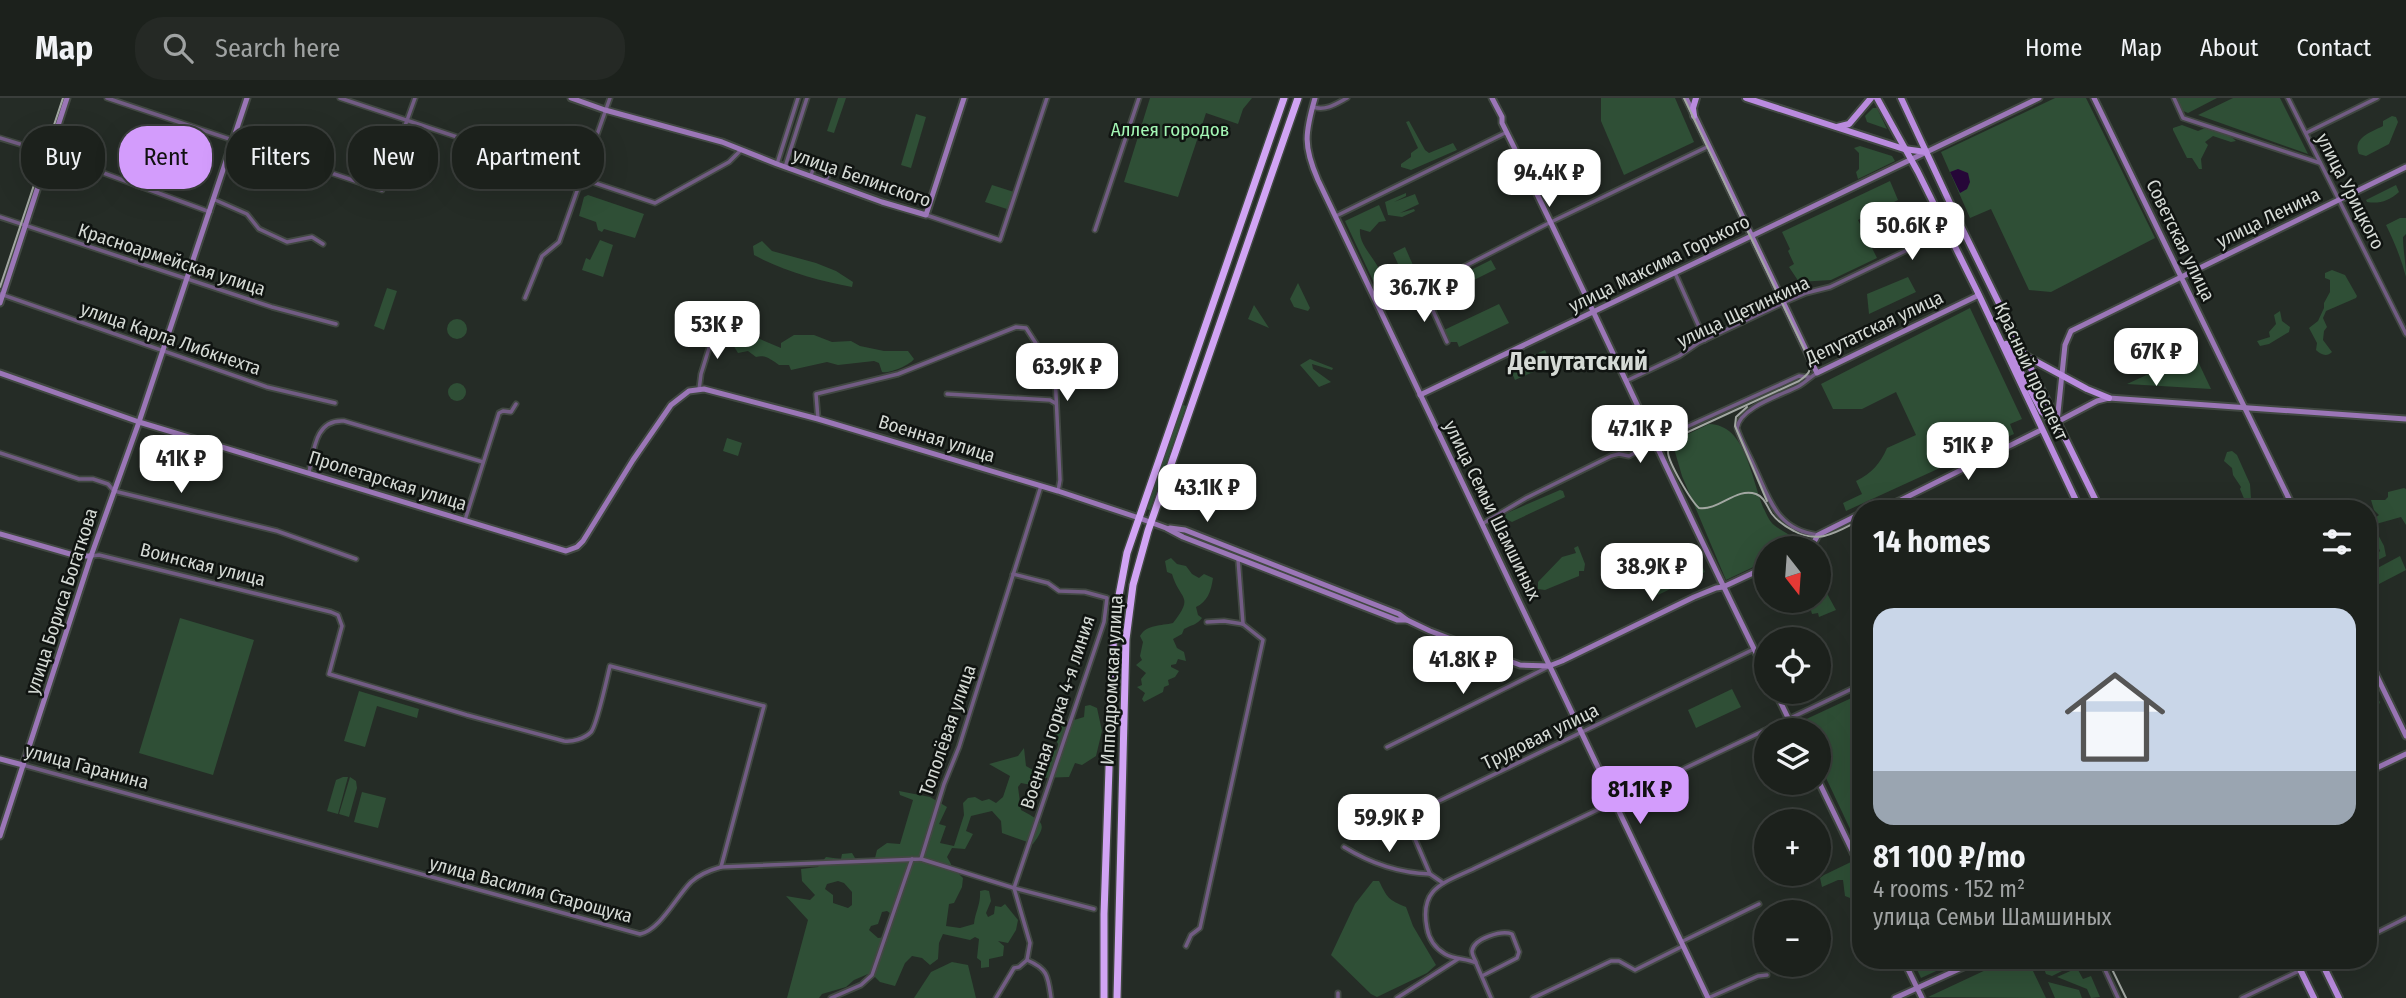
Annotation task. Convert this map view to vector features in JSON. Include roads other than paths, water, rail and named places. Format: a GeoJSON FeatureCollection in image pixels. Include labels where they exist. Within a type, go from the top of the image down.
{"type":"FeatureCollection","features":[{"type":"Feature","properties":{"kind":"highway","name":"Ипподромская улица"},"geometry":{"type":"LineString","coordinates":[[1104,998],[1113,639],[1118,590],[1127,553],[1284,98]]}},
{"type":"Feature","properties":{"kind":"highway","name":"Ипподромская улица"},"geometry":{"type":"LineString","coordinates":[[1117,998],[1126,639],[1133,585],[1151,522],[1298,98]]}},
{"type":"Feature","properties":{"kind":"highway"},"geometry":{"type":"LineString","coordinates":[[1113,639],[1122,635],[1126,639]]}},
{"type":"Feature","properties":{"kind":"main road"},"geometry":{"type":"LineString","coordinates":[[1694,116],[1696,98]]}},
{"type":"Feature","properties":{"kind":"main road"},"geometry":{"type":"LineString","coordinates":[[1746,98],[1904,149],[1926,152]]}},
{"type":"Feature","properties":{"kind":"main road"},"geometry":{"type":"LineString","coordinates":[[1835,128],[1849,124],[1871,98]]}},
{"type":"Feature","properties":{"kind":"main road","name":"Красный проспект"},"geometry":{"type":"LineString","coordinates":[[1877,98],[1911,159],[1979,295],[2076,500]]}},
{"type":"Feature","properties":{"kind":"main road","name":"Красный проспект"},"geometry":{"type":"LineString","coordinates":[[1901,98],[2096,500]]}},
{"type":"Feature","properties":{"kind":"main road"},"geometry":{"type":"LineString","coordinates":[[1994,326],[2013,355],[2042,412],[2057,422]]}},
{"type":"Feature","properties":{"kind":"main road"},"geometry":{"type":"LineString","coordinates":[[2025,356],[2109,398]]}},
{"type":"Feature","properties":{"kind":"main road"},"geometry":{"type":"LineString","coordinates":[[2041,430],[2057,422]]}},
{"type":"Feature","properties":{"kind":"main road"},"geometry":{"type":"LineString","coordinates":[[2325,969],[2339,998]]}},
{"type":"Feature","properties":{"kind":"main road"},"geometry":{"type":"LineString","coordinates":[[2301,970],[2314,998]]}},
{"type":"Feature","properties":{"kind":"street"},"geometry":{"type":"LineString","coordinates":[[58,126],[67,98]]}},
{"type":"Feature","properties":{"kind":"street"},"geometry":{"type":"LineString","coordinates":[[107,98],[226,139]]}},
{"type":"Feature","properties":{"kind":"street","name":"улица Бориса Богаткова"},"geometry":{"type":"LineString","coordinates":[[238,126],[247,98]]}},
{"type":"Feature","properties":{"kind":"street"},"geometry":{"type":"LineString","coordinates":[[340,98],[452,136]]}},
{"type":"Feature","properties":{"kind":"street"},"geometry":{"type":"LineString","coordinates":[[334,174],[382,190],[415,98]]}},
{"type":"Feature","properties":{"kind":"street","name":"улица Белинского"},"geometry":{"type":"LineString","coordinates":[[571,98],[722,142],[881,202],[1000,240],[1047,98]]}},
{"type":"Feature","properties":{"kind":"street"},"geometry":{"type":"LineString","coordinates":[[599,126],[610,98]]}},
{"type":"Feature","properties":{"kind":"street"},"geometry":{"type":"LineString","coordinates":[[776,164],[798,98]]}},
{"type":"Feature","properties":{"kind":"street"},"geometry":{"type":"LineString","coordinates":[[785,167],[807,98]]}},
{"type":"Feature","properties":{"kind":"street"},"geometry":{"type":"LineString","coordinates":[[926,215],[964,98]]}},
{"type":"Feature","properties":{"kind":"street"},"geometry":{"type":"LineString","coordinates":[[1095,230],[1139,98]]}},
{"type":"Feature","properties":{"kind":"street","name":"улица Семьи Шамшиных"},"geometry":{"type":"LineString","coordinates":[[1315,98],[1306,136],[1312,167],[1708,998]]}},
{"type":"Feature","properties":{"kind":"street"},"geometry":{"type":"LineString","coordinates":[[1313,107],[1329,107],[1347,98]]}},
{"type":"Feature","properties":{"kind":"street"},"geometry":{"type":"LineString","coordinates":[[1492,98],[1754,649]]}},
{"type":"Feature","properties":{"kind":"street"},"geometry":{"type":"LineString","coordinates":[[1686,98],[1817,373]]}},
{"type":"Feature","properties":{"kind":"street"},"geometry":{"type":"LineString","coordinates":[[1926,152],[2039,98]]}},
{"type":"Feature","properties":{"kind":"street","name":"Советская улица"},"geometry":{"type":"LineString","coordinates":[[2094,98],[2290,500]]}},
{"type":"Feature","properties":{"kind":"street"},"geometry":{"type":"LineString","coordinates":[[2174,98],[2181,120],[2322,164]]}},
{"type":"Feature","properties":{"kind":"street","name":"улица Урицкого"},"geometry":{"type":"LineString","coordinates":[[2288,98],[2406,334]]}},
{"type":"Feature","properties":{"kind":"street"},"geometry":{"type":"LineString","coordinates":[[2306,133],[2377,98]]}},
{"type":"Feature","properties":{"kind":"street"},"geometry":{"type":"LineString","coordinates":[[1335,216],[1507,132]]}},
{"type":"Feature","properties":{"kind":"street"},"geometry":{"type":"LineString","coordinates":[[0,138],[21,144]]}},
{"type":"Feature","properties":{"kind":"street"},"geometry":{"type":"LineString","coordinates":[[1447,342],[1424,293],[1428,285],[1709,146]]}},
{"type":"Feature","properties":{"kind":"street"},"geometry":{"type":"LineString","coordinates":[[604,186],[655,203],[729,162],[740,150]]}},
{"type":"Feature","properties":{"kind":"street","name":"улица Максима Горького"},"geometry":{"type":"LineString","coordinates":[[1420,395],[1926,152]]}},
{"type":"Feature","properties":{"kind":"street","name":"улица Бориса Богаткова"},"geometry":{"type":"LineString","coordinates":[[0,836],[91,556],[226,161]]}},
{"type":"Feature","properties":{"kind":"street"},"geometry":{"type":"LineString","coordinates":[[811,176],[815,164]]}},
{"type":"Feature","properties":{"kind":"street","name":"улица Ленина"},"geometry":{"type":"LineString","coordinates":[[2061,376],[2069,333],[2406,167]]}},
{"type":"Feature","properties":{"kind":"street"},"geometry":{"type":"LineString","coordinates":[[826,181],[830,169]]}},
{"type":"Feature","properties":{"kind":"street"},"geometry":{"type":"LineString","coordinates":[[105,174],[210,212]]}},
{"type":"Feature","properties":{"kind":"street"},"geometry":{"type":"LineString","coordinates":[[0,303],[37,189]]}},
{"type":"Feature","properties":{"kind":"street"},"geometry":{"type":"LineString","coordinates":[[525,298],[542,256],[559,242],[578,189]]}},
{"type":"Feature","properties":{"kind":"street"},"geometry":{"type":"LineString","coordinates":[[213,199],[247,214],[259,229],[287,242],[312,237],[323,244]]}},
{"type":"Feature","properties":{"kind":"street","name":"Красноармейская улица"},"geometry":{"type":"LineString","coordinates":[[0,217],[187,279],[337,324]]}},
{"type":"Feature","properties":{"kind":"street","name":"улица Щетинкина"},"geometry":{"type":"LineString","coordinates":[[1626,381],[1785,302],[1830,287],[1947,231]]}},
{"type":"Feature","properties":{"kind":"street"},"geometry":{"type":"LineString","coordinates":[[1675,273],[1705,340]]}},
{"type":"Feature","properties":{"kind":"street","name":"улица Карла Либкнехта"},"geometry":{"type":"LineString","coordinates":[[1,294],[267,387],[335,403]]}},
{"type":"Feature","properties":{"kind":"street","name":"Депутатская улица"},"geometry":{"type":"LineString","coordinates":[[1482,524],[1522,500],[1595,464],[1619,454],[1629,456],[1799,376],[1809,377],[1979,295]]}},
{"type":"Feature","properties":{"kind":"street"},"geometry":{"type":"LineString","coordinates":[[818,419],[816,394],[898,374],[1016,327],[1027,328],[1055,373],[1060,480],[1058,491]]}},
{"type":"Feature","properties":{"kind":"street"},"geometry":{"type":"LineString","coordinates":[[697,390],[715,329]]}},
{"type":"Feature","properties":{"kind":"street","name":"Пролетарская улица"},"geometry":{"type":"LineString","coordinates":[[0,373],[139,422],[566,551],[578,547],[593,527],[646,440],[671,405],[682,395],[697,390]]}},
{"type":"Feature","properties":{"kind":"street"},"geometry":{"type":"LineString","coordinates":[[2057,422],[2061,376]]}},
{"type":"Feature","properties":{"kind":"street"},"geometry":{"type":"LineString","coordinates":[[1809,377],[1803,384],[1750,410],[1742,416],[1737,428],[1774,510],[1791,526],[1804,533],[1818,535],[1852,517]]}},
{"type":"Feature","properties":{"kind":"street","name":"Военная улица"},"geometry":{"type":"LineString","coordinates":[[697,390],[714,391],[818,419],[1058,491],[1151,522],[1183,537],[1239,554],[1396,620],[1407,620],[1520,665],[1549,666]]}},
{"type":"Feature","properties":{"kind":"street"},"geometry":{"type":"LineString","coordinates":[[947,394],[1051,400],[1055,403]]}},
{"type":"Feature","properties":{"kind":"street"},"geometry":{"type":"LineString","coordinates":[[2057,422],[2097,401],[2109,398],[2406,419]]}},
{"type":"Feature","properties":{"kind":"street"},"geometry":{"type":"LineString","coordinates":[[465,520],[499,413],[511,412],[516,404]]}},
{"type":"Feature","properties":{"kind":"street"},"geometry":{"type":"LineString","coordinates":[[309,472],[319,434],[323,427],[335,420],[483,462]]}},
{"type":"Feature","properties":{"kind":"street"},"geometry":{"type":"LineString","coordinates":[[1900,500],[2041,430]]}},
{"type":"Feature","properties":{"kind":"street"},"geometry":{"type":"LineString","coordinates":[[0,453],[79,479],[93,479],[108,484],[114,491],[277,531],[356,559]]}},
{"type":"Feature","properties":{"kind":"street","name":"Тополёвая улица"},"geometry":{"type":"LineString","coordinates":[[921,859],[927,833],[959,747],[1041,486]]}},
{"type":"Feature","properties":{"kind":"street","name":"Воинская улица"},"geometry":{"type":"LineString","coordinates":[[0,534],[77,556],[99,555],[176,572],[338,615],[342,626],[329,674],[569,742],[593,730],[610,666],[764,706],[721,867]]}},
{"type":"Feature","properties":{"kind":"street"},"geometry":{"type":"LineString","coordinates":[[1239,554],[1243,624]]}},
{"type":"Feature","properties":{"kind":"street"},"geometry":{"type":"LineString","coordinates":[[1387,747],[1694,597],[1754,573]]}},
{"type":"Feature","properties":{"kind":"street","name":"Военная горка 4-я линия"},"geometry":{"type":"LineString","coordinates":[[1013,574],[1048,583],[1059,591],[1086,592],[1107,598],[1104,622],[1014,888]]}},
{"type":"Feature","properties":{"kind":"street"},"geometry":{"type":"LineString","coordinates":[[1186,946],[1191,935],[1200,928],[1263,640],[1243,624],[1207,622]]}},
{"type":"Feature","properties":{"kind":"street","name":"Трудовая улица"},"geometry":{"type":"LineString","coordinates":[[1430,874],[1409,825],[1412,814],[1754,649]]}},
{"type":"Feature","properties":{"kind":"street"},"geometry":{"type":"LineString","coordinates":[[2377,676],[2406,736]]}},
{"type":"Feature","properties":{"kind":"street"},"geometry":{"type":"LineString","coordinates":[[1791,718],[1852,689]]}},
{"type":"Feature","properties":{"kind":"street"},"geometry":{"type":"LineString","coordinates":[[1476,963],[1444,954],[1432,943],[1425,911],[1429,894],[1443,883],[1754,735]]}},
{"type":"Feature","properties":{"kind":"street"},"geometry":{"type":"LineString","coordinates":[[2377,768],[2406,754]]}},
{"type":"Feature","properties":{"kind":"street","name":"улица Гаранина"},"geometry":{"type":"LineString","coordinates":[[0,758],[165,804]]}},
{"type":"Feature","properties":{"kind":"street"},"geometry":{"type":"LineString","coordinates":[[1825,795],[1852,850]]}},
{"type":"Feature","properties":{"kind":"street","name":"улица Василия Старощука"},"geometry":{"type":"LineString","coordinates":[[165,804],[640,934],[653,928],[690,884],[707,871],[721,867],[912,859]]}},
{"type":"Feature","properties":{"kind":"street"},"geometry":{"type":"LineString","coordinates":[[1344,847],[1378,864],[1412,874],[1430,874],[1443,883]]}},
{"type":"Feature","properties":{"kind":"street"},"geometry":{"type":"LineString","coordinates":[[831,998],[861,985],[873,975],[912,859],[921,859],[1094,909]]}},
{"type":"Feature","properties":{"kind":"street"},"geometry":{"type":"LineString","coordinates":[[996,998],[1014,968],[1027,960],[1030,943],[1014,888]]}},
{"type":"Feature","properties":{"kind":"street"},"geometry":{"type":"LineString","coordinates":[[1533,998],[1611,961],[1619,961],[1635,970],[1754,907]]}},
{"type":"Feature","properties":{"kind":"street"},"geometry":{"type":"LineString","coordinates":[[2377,932],[2406,918]]}},
{"type":"Feature","properties":{"kind":"street"},"geometry":{"type":"LineString","coordinates":[[1482,976],[1517,958],[1519,952],[1512,934],[1499,933],[1477,943],[1473,948],[1472,954],[1491,998]]}},
{"type":"Feature","properties":{"kind":"street"},"geometry":{"type":"LineString","coordinates":[[1397,998],[1458,959]]}},
{"type":"Feature","properties":{"kind":"street"},"geometry":{"type":"LineString","coordinates":[[1027,960],[1044,970],[1051,986],[1051,998]]}},
{"type":"Feature","properties":{"kind":"street"},"geometry":{"type":"LineString","coordinates":[[1908,969],[1922,998]]}},
{"type":"Feature","properties":{"kind":"street"},"geometry":{"type":"LineString","coordinates":[[1895,998],[1959,969]]}},
{"type":"Feature","properties":{"kind":"street"},"geometry":{"type":"LineString","coordinates":[[2105,969],[2118,998]]}},
{"type":"Feature","properties":{"kind":"street"},"geometry":{"type":"LineString","coordinates":[[2242,998],[2301,970]]}},
{"type":"Feature","properties":{"kind":"street"},"geometry":{"type":"LineString","coordinates":[[1708,998],[1756,977]]}},
{"type":"Feature","properties":{"kind":"street"},"geometry":{"type":"LineString","coordinates":[[844,993],[848,998]]}},
{"type":"Feature","properties":{"kind":"tram line"},"geometry":{"type":"LineString","coordinates":[[0,287],[63,98]]}},
{"type":"Feature","properties":{"kind":"tram line"},"geometry":{"type":"LineString","coordinates":[[1684,98],[1810,361],[1810,368],[1799,381],[1677,437],[1668,452],[1672,464],[1699,508],[1714,506],[1734,496],[1749,493],[1759,495],[1782,524],[1803,535],[1820,537],[1852,524]]}},
{"type":"Feature","properties":{"kind":"tram line"},"geometry":{"type":"LineString","coordinates":[[1747,407],[1736,417],[1735,426],[1767,501]]}},
{"type":"Feature","properties":{"kind":"tram line"},"geometry":{"type":"LineString","coordinates":[[2112,969],[2126,998]]}},
{"type":"Feature","properties":{"kind":"district","name":"Депутатский"},"geometry":{"type":"Point","coordinates":[1578,361]}},
{"type":"Feature","properties":{"kind":"park label","name":"Аллея городов"},"geometry":{"type":"Point","coordinates":[1170,129]}}]}
